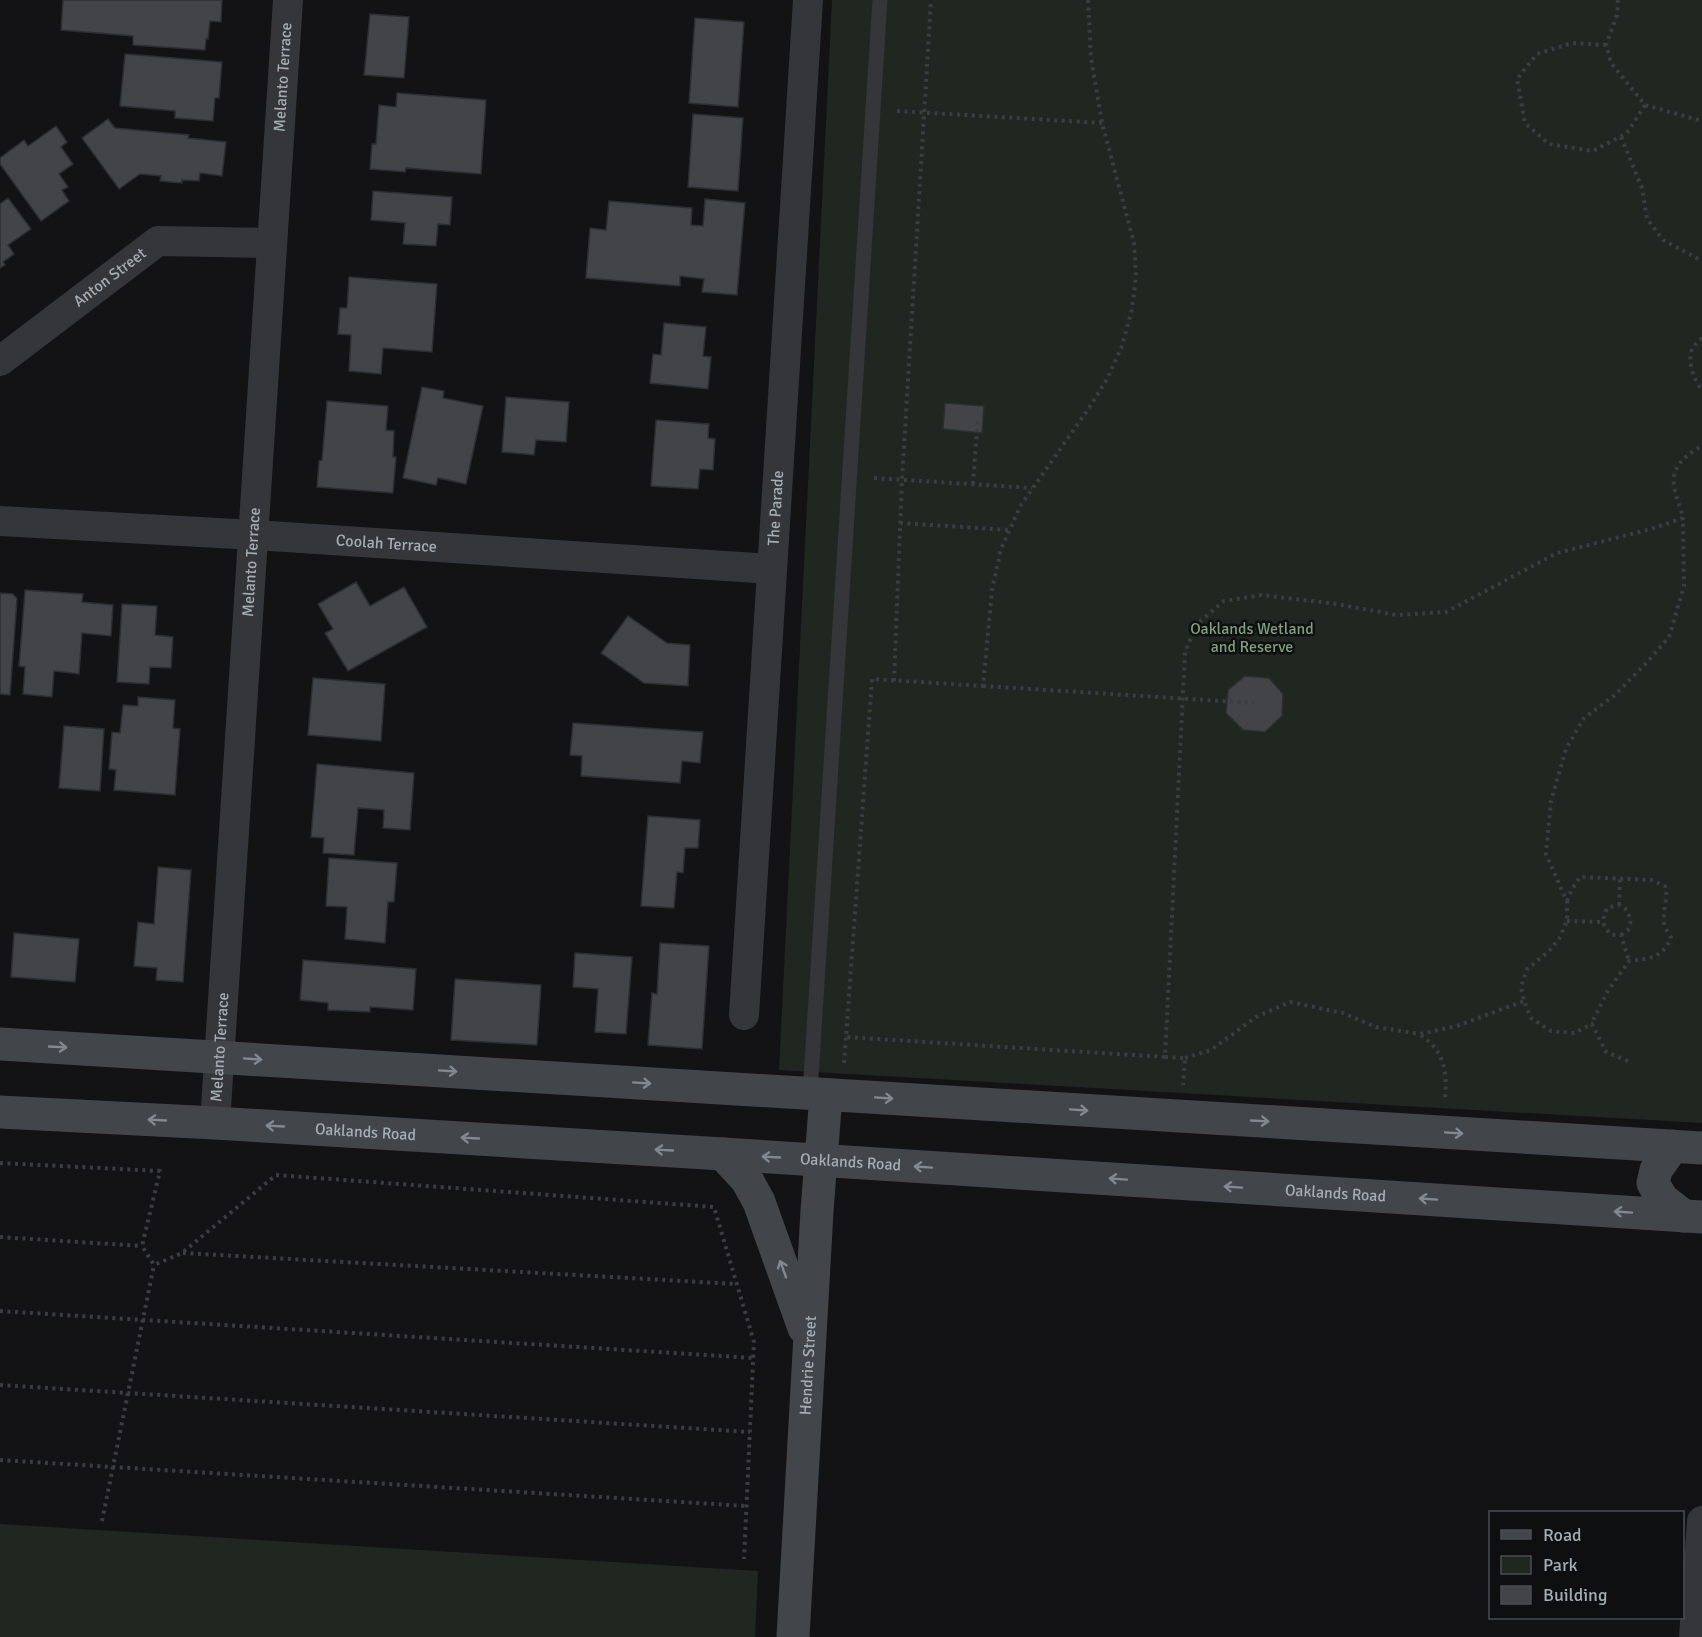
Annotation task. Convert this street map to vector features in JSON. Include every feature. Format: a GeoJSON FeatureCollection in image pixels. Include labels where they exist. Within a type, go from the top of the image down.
{"type":"FeatureCollection","features":[{"type":"Feature","properties":{"kind":"main road"},"geometry":{"type":"LineString","coordinates":[[0,1044],[1687,1147]]}},
{"type":"Feature","properties":{"kind":"main road","name":"Hendrie Street"},"geometry":{"type":"LineString","coordinates":[[793,1637],[820,1161],[818,1094]]}},
{"type":"Feature","properties":{"kind":"main road","name":"Oaklands Road"},"geometry":{"type":"LineString","coordinates":[[0,1112],[723,1154],[1693,1216]]}},
{"type":"Feature","properties":{"kind":"main road"},"geometry":{"type":"LineString","coordinates":[[1687,1147],[1656,1170],[1653,1184],[1662,1198],[1693,1216]]}},
{"type":"Feature","properties":{"kind":"main road"},"geometry":{"type":"LineString","coordinates":[[723,1154],[747,1180],[759,1202],[810,1344]]}},
{"type":"Feature","properties":{"kind":"street","name":"Melanto Terrace"},"geometry":{"type":"LineString","coordinates":[[215,1123],[288,0]]}},
{"type":"Feature","properties":{"kind":"street","name":"The Parade"},"geometry":{"type":"LineString","coordinates":[[744,1015],[808,0]]}},
{"type":"Feature","properties":{"kind":"street","name":"Anton Street"},"geometry":{"type":"LineString","coordinates":[[0,361],[158,242],[272,243]]}},
{"type":"Feature","properties":{"kind":"street","name":"Coolah Terrace"},"geometry":{"type":"LineString","coordinates":[[0,521],[254,535],[772,570]]}},
{"type":"Feature","properties":{"kind":"street"},"geometry":{"type":"LineString","coordinates":[[1694,1637],[1702,1521]]}},
{"type":"Feature","properties":{"kind":"lane"},"geometry":{"type":"LineString","coordinates":[[818,1094],[850,476],[880,0]]}},
{"type":"Feature","properties":{"kind":"path"},"geometry":{"type":"LineString","coordinates":[[894,681],[902,480],[931,0]]}},
{"type":"Feature","properties":{"kind":"path"},"geometry":{"type":"LineString","coordinates":[[984,686],[992,590],[1001,549],[1021,505],[1107,379],[1122,346],[1132,309],[1136,276],[1134,243],[1102,123],[1092,58],[1088,0]]}},
{"type":"Feature","properties":{"kind":"path"},"geometry":{"type":"LineString","coordinates":[[1618,0],[1617,15],[1606,45],[1611,63],[1645,105],[1702,121]]}},
{"type":"Feature","properties":{"kind":"path"},"geometry":{"type":"LineString","coordinates":[[1606,45],[1572,43],[1537,54],[1517,79],[1525,123],[1549,144],[1593,151],[1627,133],[1645,105]]}},
{"type":"Feature","properties":{"kind":"path"},"geometry":{"type":"LineString","coordinates":[[873,109],[1102,123]]}},
{"type":"Feature","properties":{"kind":"path"},"geometry":{"type":"LineString","coordinates":[[1621,137],[1642,188],[1647,219],[1663,240],[1702,261]]}},
{"type":"Feature","properties":{"kind":"path"},"geometry":{"type":"LineString","coordinates":[[1702,338],[1692,349],[1691,365],[1702,390]]}},
{"type":"Feature","properties":{"kind":"path"},"geometry":{"type":"LineString","coordinates":[[973,484],[978,417]]}},
{"type":"Feature","properties":{"kind":"path"},"geometry":{"type":"LineString","coordinates":[[1567,902],[1546,854],[1551,801],[1566,749],[1584,718],[1615,695],[1669,637],[1684,586],[1683,518],[1674,488],[1675,470],[1686,455],[1702,446]]}},
{"type":"Feature","properties":{"kind":"path"},"geometry":{"type":"LineString","coordinates":[[850,476],[1032,488]]}},
{"type":"Feature","properties":{"kind":"path"},"geometry":{"type":"LineString","coordinates":[[1254,703],[1182,699],[984,686],[894,681],[872,679],[846,1037],[1165,1057],[1182,699],[1185,652],[1197,624],[1224,601],[1261,595],[1337,604],[1396,615],[1446,612],[1557,553],[1651,529],[1683,518]]}},
{"type":"Feature","properties":{"kind":"path"},"geometry":{"type":"LineString","coordinates":[[900,523],[1010,530]]}},
{"type":"Feature","properties":{"kind":"path"},"geometry":{"type":"LineString","coordinates":[[1580,877],[1652,880],[1665,886],[1667,894],[1664,919],[1671,938],[1659,956],[1629,961],[1607,992],[1592,1024],[1574,1033],[1551,1031],[1531,1018],[1521,987],[1527,969],[1549,951],[1559,939],[1567,921],[1567,902],[1580,877]]}},
{"type":"Feature","properties":{"kind":"path"},"geometry":{"type":"LineString","coordinates":[[1618,905],[1620,878]]}},
{"type":"Feature","properties":{"kind":"path"},"geometry":{"type":"LineString","coordinates":[[1618,905],[1627,910],[1631,920],[1628,930],[1621,935],[1612,935],[1605,929],[1604,922],[1603,918],[1607,908],[1618,905]]}},
{"type":"Feature","properties":{"kind":"path"},"geometry":{"type":"LineString","coordinates":[[1567,921],[1604,922]]}},
{"type":"Feature","properties":{"kind":"path"},"geometry":{"type":"LineString","coordinates":[[1621,935],[1629,961]]}},
{"type":"Feature","properties":{"kind":"path"},"geometry":{"type":"LineString","coordinates":[[1185,1058],[1211,1050],[1256,1017],[1290,1002],[1342,1012],[1376,1027],[1420,1034],[1457,1026],[1524,1001]]}},
{"type":"Feature","properties":{"kind":"path"},"geometry":{"type":"LineString","coordinates":[[1592,1024],[1606,1052],[1628,1061]]}},
{"type":"Feature","properties":{"kind":"path"},"geometry":{"type":"LineString","coordinates":[[1420,1034],[1431,1042],[1444,1062],[1446,1079],[1443,1132]]}},
{"type":"Feature","properties":{"kind":"path"},"geometry":{"type":"LineString","coordinates":[[0,1163],[160,1172],[142,1246],[154,1265],[102,1521]]}},
{"type":"Feature","properties":{"kind":"path"},"geometry":{"type":"LineString","coordinates":[[154,1265],[182,1252],[276,1175],[714,1207],[754,1342],[744,1558]]}},
{"type":"Feature","properties":{"kind":"path"},"geometry":{"type":"LineString","coordinates":[[0,1237],[142,1246]]}},
{"type":"Feature","properties":{"kind":"path"},"geometry":{"type":"LineString","coordinates":[[182,1252],[736,1284]]}},
{"type":"Feature","properties":{"kind":"path"},"geometry":{"type":"LineString","coordinates":[[0,1311],[753,1358]]}},
{"type":"Feature","properties":{"kind":"path"},"geometry":{"type":"LineString","coordinates":[[0,1385],[750,1432]]}},
{"type":"Feature","properties":{"kind":"path"},"geometry":{"type":"LineString","coordinates":[[0,1460],[746,1506]]}},
{"type":"Feature","properties":{"kind":"green space","name":"Oaklands Wetland and Reserve"},"geometry":{"type":"Polygon","coordinates":[[[832,0],[1702,0],[1702,1123],[779,1070],[832,0]]]}},
{"type":"Feature","properties":{"kind":"green space"},"geometry":{"type":"Polygon","coordinates":[[[0,1524],[758,1571],[755,1637],[0,1637],[0,1524]]]}},
{"type":"Feature","properties":{"kind":"building"},"geometry":{"type":"Polygon","coordinates":[[[63,0],[222,0],[221,22],[210,21],[205,50],[133,45],[133,36],[61,30],[63,0]]]}},
{"type":"Feature","properties":{"kind":"building"},"geometry":{"type":"Polygon","coordinates":[[[370,14],[409,17],[404,78],[364,75],[370,14]]]}},
{"type":"Feature","properties":{"kind":"building"},"geometry":{"type":"Polygon","coordinates":[[[695,18],[744,22],[738,107],[689,103],[695,18]]]}},
{"type":"Feature","properties":{"kind":"building"},"geometry":{"type":"Polygon","coordinates":[[[125,54],[222,62],[219,98],[215,98],[213,121],[175,118],[175,111],[120,106],[125,54]]]}},
{"type":"Feature","properties":{"kind":"building"},"geometry":{"type":"Polygon","coordinates":[[[397,93],[486,100],[481,174],[406,168],[405,172],[370,169],[372,144],[376,144],[379,105],[396,107],[397,93]]]}},
{"type":"Feature","properties":{"kind":"building"},"geometry":{"type":"Polygon","coordinates":[[[693,114],[743,118],[738,191],[688,187],[693,114]]]}},
{"type":"Feature","properties":{"kind":"building"},"geometry":{"type":"Polygon","coordinates":[[[108,119],[115,128],[189,135],[188,138],[226,142],[222,176],[200,173],[199,181],[182,180],[182,183],[160,181],[161,176],[140,174],[119,189],[82,138],[108,119]]]}},
{"type":"Feature","properties":{"kind":"building"},"geometry":{"type":"Polygon","coordinates":[[[56,126],[67,142],[61,147],[73,164],[59,174],[68,187],[62,190],[69,201],[41,221],[0,164],[0,158],[24,140],[28,146],[56,126]]]}},
{"type":"Feature","properties":{"kind":"building"},"geometry":{"type":"Polygon","coordinates":[[[373,191],[452,197],[450,225],[438,224],[436,246],[403,244],[405,223],[371,220],[373,191]]]}},
{"type":"Feature","properties":{"kind":"building"},"geometry":{"type":"Polygon","coordinates":[[[8,198],[31,229],[8,245],[14,254],[3,262],[5,265],[0,268],[0,204],[8,198]]]}},
{"type":"Feature","properties":{"kind":"building"},"geometry":{"type":"Polygon","coordinates":[[[705,199],[745,203],[737,295],[702,292],[704,279],[680,276],[680,286],[586,278],[590,228],[606,230],[609,201],[692,208],[691,225],[703,226],[705,199]]]}},
{"type":"Feature","properties":{"kind":"building"},"geometry":{"type":"Polygon","coordinates":[[[349,277],[437,284],[432,352],[383,348],[381,374],[349,371],[351,335],[338,334],[340,308],[347,308],[349,277]]]}},
{"type":"Feature","properties":{"kind":"building"},"geometry":{"type":"Polygon","coordinates":[[[664,323],[706,327],[703,356],[711,357],[708,389],[650,383],[653,354],[661,355],[664,323]]]}},
{"type":"Feature","properties":{"kind":"building"},"geometry":{"type":"Polygon","coordinates":[[[422,387],[444,391],[443,398],[483,406],[466,484],[438,478],[436,485],[403,478],[422,387]]]}},
{"type":"Feature","properties":{"kind":"building"},"geometry":{"type":"Polygon","coordinates":[[[506,397],[569,402],[566,442],[536,440],[534,455],[502,452],[506,397]]]}},
{"type":"Feature","properties":{"kind":"building"},"geometry":{"type":"Polygon","coordinates":[[[327,401],[388,406],[386,430],[394,431],[393,457],[396,457],[393,493],[317,487],[319,461],[322,460],[327,401]]]}},
{"type":"Feature","properties":{"kind":"building"},"geometry":{"type":"Polygon","coordinates":[[[945,403],[984,406],[982,433],[943,429],[945,403]]]}},
{"type":"Feature","properties":{"kind":"building"},"geometry":{"type":"Polygon","coordinates":[[[656,420],[709,424],[708,438],[715,439],[713,470],[700,469],[698,489],[651,486],[656,420]]]}},
{"type":"Feature","properties":{"kind":"building"},"geometry":{"type":"Polygon","coordinates":[[[356,582],[370,606],[404,587],[427,627],[348,671],[325,633],[333,629],[318,604],[356,582]]]}},
{"type":"Feature","properties":{"kind":"building"},"geometry":{"type":"Polygon","coordinates":[[[25,590],[83,594],[82,602],[113,605],[111,636],[82,633],[79,674],[54,671],[52,697],[23,694],[25,667],[19,666],[25,590]]]}},
{"type":"Feature","properties":{"kind":"building"},"geometry":{"type":"Polygon","coordinates":[[[0,593],[13,594],[17,599],[10,695],[0,694],[0,593]]]}},
{"type":"Feature","properties":{"kind":"building"},"geometry":{"type":"Polygon","coordinates":[[[122,604],[157,606],[155,635],[173,637],[171,668],[150,667],[149,684],[117,682],[122,604]]]}},
{"type":"Feature","properties":{"kind":"building"},"geometry":{"type":"Polygon","coordinates":[[[628,616],[667,643],[690,645],[688,686],[644,683],[601,653],[628,616]]]}},
{"type":"Feature","properties":{"kind":"building"},"geometry":{"type":"Polygon","coordinates":[[[1245,676],[1269,678],[1283,694],[1282,716],[1265,732],[1243,730],[1226,713],[1228,690],[1245,676]]]}},
{"type":"Feature","properties":{"kind":"building"},"geometry":{"type":"Polygon","coordinates":[[[313,678],[385,684],[381,741],[308,735],[313,678]]]}},
{"type":"Feature","properties":{"kind":"building"},"geometry":{"type":"Polygon","coordinates":[[[138,697],[175,700],[173,728],[180,729],[175,795],[114,790],[116,770],[109,769],[112,732],[120,733],[123,705],[138,706],[138,697]]]}},
{"type":"Feature","properties":{"kind":"building"},"geometry":{"type":"Polygon","coordinates":[[[573,723],[703,732],[700,763],[682,761],[680,783],[581,776],[582,756],[570,755],[573,723]]]}},
{"type":"Feature","properties":{"kind":"building"},"geometry":{"type":"Polygon","coordinates":[[[64,726],[104,729],[100,791],[59,788],[64,726]]]}},
{"type":"Feature","properties":{"kind":"building"},"geometry":{"type":"Polygon","coordinates":[[[317,764],[414,773],[410,830],[383,828],[384,810],[358,808],[354,855],[323,853],[324,838],[311,837],[317,764]]]}},
{"type":"Feature","properties":{"kind":"building"},"geometry":{"type":"Polygon","coordinates":[[[648,816],[700,820],[698,848],[685,848],[683,873],[677,872],[674,908],[641,906],[648,816]]]}},
{"type":"Feature","properties":{"kind":"building"},"geometry":{"type":"Polygon","coordinates":[[[329,858],[397,863],[394,902],[388,902],[385,943],[345,939],[347,907],[326,906],[329,858]]]}},
{"type":"Feature","properties":{"kind":"building"},"geometry":{"type":"Polygon","coordinates":[[[158,867],[191,870],[183,982],[156,980],[157,968],[134,966],[138,922],[154,924],[158,867]]]}},
{"type":"Feature","properties":{"kind":"building"},"geometry":{"type":"Polygon","coordinates":[[[14,933],[79,939],[75,982],[11,977],[14,933]]]}},
{"type":"Feature","properties":{"kind":"building"},"geometry":{"type":"Polygon","coordinates":[[[660,943],[709,946],[702,1049],[648,1045],[652,993],[657,994],[660,943]]]}},
{"type":"Feature","properties":{"kind":"building"},"geometry":{"type":"Polygon","coordinates":[[[575,953],[632,957],[626,1034],[595,1032],[598,989],[573,987],[575,953]]]}},
{"type":"Feature","properties":{"kind":"building"},"geometry":{"type":"Polygon","coordinates":[[[303,960],[416,969],[413,1010],[370,1007],[370,1012],[328,1010],[328,1003],[300,1000],[303,960]]]}},
{"type":"Feature","properties":{"kind":"building"},"geometry":{"type":"Polygon","coordinates":[[[455,979],[541,985],[537,1045],[451,1040],[455,979]]]}}]}
